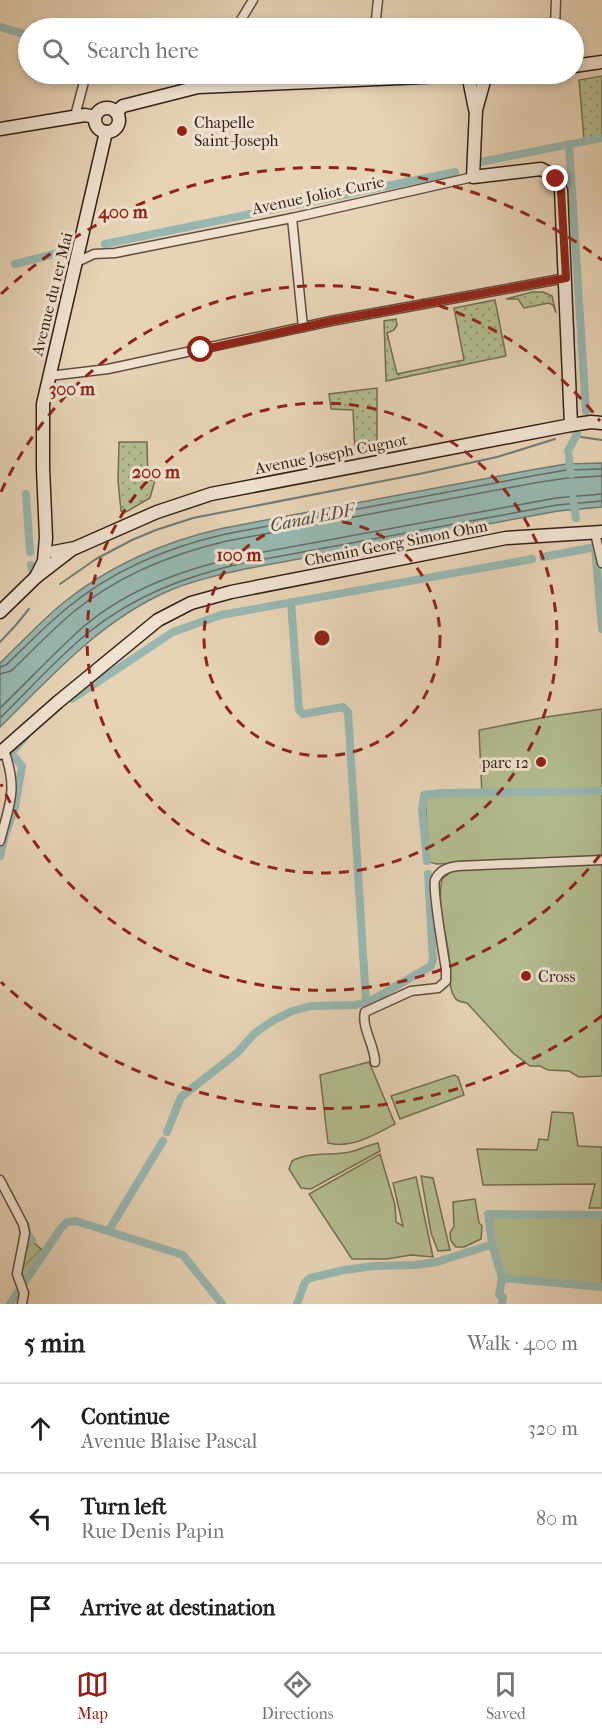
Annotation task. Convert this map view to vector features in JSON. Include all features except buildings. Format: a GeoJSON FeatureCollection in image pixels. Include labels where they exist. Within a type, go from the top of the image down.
{"type":"FeatureCollection","features":[{"type":"Feature","properties":{"kind":"street"},"geometry":{"type":"LineString","coordinates":[[242,18],[253,0]]}},
{"type":"Feature","properties":{"kind":"street"},"geometry":{"type":"LineString","coordinates":[[376,18],[378,0]]}},
{"type":"Feature","properties":{"kind":"street"},"geometry":{"type":"LineString","coordinates":[[555,18],[556,0]]}},
{"type":"Feature","properties":{"kind":"street"},"geometry":{"type":"LineString","coordinates":[[584,64],[602,62]]}},
{"type":"Feature","properties":{"kind":"street"},"geometry":{"type":"LineString","coordinates":[[75,116],[83,84]]}},
{"type":"Feature","properties":{"kind":"street"},"geometry":{"type":"LineString","coordinates":[[116,112],[123,105],[180,90],[241,84]]}},
{"type":"Feature","properties":{"kind":"street"},"geometry":{"type":"LineString","coordinates":[[470,84],[476,110],[473,177]]}},
{"type":"Feature","properties":{"kind":"street"},"geometry":{"type":"LineString","coordinates":[[476,110],[485,84]]}},
{"type":"Feature","properties":{"kind":"street"},"geometry":{"type":"LineString","coordinates":[[104,108],[111,108],[119,118],[118,125],[106,132],[98,127],[95,117],[104,108]]}},
{"type":"Feature","properties":{"kind":"street"},"geometry":{"type":"LineString","coordinates":[[0,129],[75,116],[95,117]]}},
{"type":"Feature","properties":{"kind":"street","name":"Avenue du 1er Mai"},"geometry":{"type":"LineString","coordinates":[[50,557],[46,538],[43,404],[106,132]]}},
{"type":"Feature","properties":{"kind":"street","name":"Avenue Joliot-Curie"},"geometry":{"type":"LineString","coordinates":[[77,262],[94,254],[115,253],[292,218],[473,177],[535,168],[547,171],[556,179],[561,190],[566,278]]}},
{"type":"Feature","properties":{"kind":"street"},"geometry":{"type":"LineString","coordinates":[[292,218],[303,327]]}},
{"type":"Feature","properties":{"kind":"street"},"geometry":{"type":"LineString","coordinates":[[82,241],[94,254]]}},
{"type":"Feature","properties":{"kind":"street"},"geometry":{"type":"LineString","coordinates":[[49,376],[108,369],[303,327],[566,278],[571,426]]}},
{"type":"Feature","properties":{"kind":"street","name":"Avenue Joseph Cugnot"},"geometry":{"type":"LineString","coordinates":[[0,612],[36,577],[50,557],[157,512],[211,494],[591,422],[602,423]]}},
{"type":"Feature","properties":{"kind":"street"},"geometry":{"type":"LineString","coordinates":[[598,532],[602,556]]}},
{"type":"Feature","properties":{"kind":"street","name":"Chemin Georg Simon Ohm"},"geometry":{"type":"LineString","coordinates":[[2,752],[146,629],[166,615],[191,603],[231,592],[498,540],[598,532]]}},
{"type":"Feature","properties":{"kind":"street"},"geometry":{"type":"LineString","coordinates":[[0,841],[13,788],[12,774],[2,752]]}},
{"type":"Feature","properties":{"kind":"street"},"geometry":{"type":"LineString","coordinates":[[375,1062],[375,1053],[364,1019],[365,1012],[411,991],[438,988],[446,981],[434,885],[441,873],[447,868],[458,866],[602,860]]}},
{"type":"Feature","properties":{"kind":"street"},"geometry":{"type":"LineString","coordinates":[[0,1180],[23,1224],[24,1240],[17,1274],[24,1293],[22,1304]]}},
{"type":"Feature","properties":{"kind":"green space"},"geometry":{"type":"Polygon","coordinates":[[[602,76],[602,135],[584,139],[579,84],[584,84],[584,79],[602,76]]]}},
{"type":"Feature","properties":{"kind":"green space"},"geometry":{"type":"Polygon","coordinates":[[[532,292],[543,292],[552,296],[556,313],[553,305],[549,303],[524,308],[518,299],[506,299],[532,292]]]}},
{"type":"Feature","properties":{"kind":"green space"},"geometry":{"type":"Polygon","coordinates":[[[495,300],[506,356],[386,381],[384,321],[396,319],[397,325],[394,330],[387,333],[397,374],[464,360],[454,308],[495,300]]]}},
{"type":"Feature","properties":{"kind":"green space"},"geometry":{"type":"Polygon","coordinates":[[[377,388],[377,449],[355,453],[353,410],[331,409],[329,394],[377,388]]]}},
{"type":"Feature","properties":{"kind":"green space"},"geometry":{"type":"Polygon","coordinates":[[[119,442],[147,442],[148,480],[155,480],[150,498],[126,512],[121,511],[118,481],[119,442]]]}},
{"type":"Feature","properties":{"kind":"green space","name":"parc 12"},"geometry":{"type":"Polygon","coordinates":[[[602,709],[602,858],[437,864],[429,862],[425,796],[482,794],[479,730],[602,709]]]}},
{"type":"Feature","properties":{"kind":"green space","name":"Cross"},"geometry":{"type":"Polygon","coordinates":[[[602,862],[602,1076],[579,1077],[569,1071],[530,1066],[513,1053],[467,1003],[460,1002],[453,994],[449,954],[441,912],[442,879],[452,871],[464,869],[602,862]]]}},
{"type":"Feature","properties":{"kind":"green space"},"geometry":{"type":"Polygon","coordinates":[[[369,1062],[395,1124],[354,1143],[328,1143],[320,1075],[369,1062]]]}},
{"type":"Feature","properties":{"kind":"green space"},"geometry":{"type":"Polygon","coordinates":[[[454,1075],[458,1077],[464,1095],[400,1119],[391,1096],[454,1075]]]}},
{"type":"Feature","properties":{"kind":"green space"},"geometry":{"type":"Polygon","coordinates":[[[552,1112],[573,1113],[578,1146],[602,1147],[602,1208],[589,1208],[595,1184],[483,1185],[477,1149],[537,1150],[539,1139],[548,1140],[552,1112]]]}},
{"type":"Feature","properties":{"kind":"green space"},"geometry":{"type":"Polygon","coordinates":[[[378,1143],[380,1151],[311,1189],[301,1188],[289,1169],[292,1161],[299,1158],[350,1152],[378,1143]]]}},
{"type":"Feature","properties":{"kind":"green space"},"geometry":{"type":"Polygon","coordinates":[[[380,1154],[395,1205],[396,1222],[403,1226],[393,1183],[416,1177],[433,1257],[411,1255],[387,1259],[352,1259],[309,1194],[380,1154]]]}},
{"type":"Feature","properties":{"kind":"green space"},"geometry":{"type":"Polygon","coordinates":[[[421,1176],[433,1178],[450,1250],[438,1251],[431,1233],[421,1176]]]}},
{"type":"Feature","properties":{"kind":"green space"},"geometry":{"type":"Polygon","coordinates":[[[475,1199],[479,1223],[482,1226],[481,1239],[464,1247],[456,1247],[451,1241],[450,1233],[454,1226],[453,1202],[475,1199]]]}},
{"type":"Feature","properties":{"kind":"green space"},"geometry":{"type":"Polygon","coordinates":[[[491,1215],[602,1216],[602,1286],[503,1277],[494,1245],[491,1215]]]}},
{"type":"Feature","properties":{"kind":"green space"},"geometry":{"type":"Polygon","coordinates":[[[29,1238],[43,1251],[23,1283],[21,1270],[29,1238]]]}},
{"type":"Feature","properties":{"kind":"water","name":"Canal EDF"},"geometry":{"type":"Polygon","coordinates":[[[602,463],[602,507],[558,511],[245,569],[195,581],[166,592],[142,604],[97,635],[57,670],[0,727],[0,663],[63,603],[81,589],[139,556],[202,533],[224,528],[531,470],[566,464],[602,463]]]}},
{"type":"Feature","properties":{"kind":"waterway"},"geometry":{"type":"LineString","coordinates":[[0,27],[18,32]]}},
{"type":"Feature","properties":{"kind":"waterway"},"geometry":{"type":"LineString","coordinates":[[480,162],[602,138]]}},
{"type":"Feature","properties":{"kind":"waterway"},"geometry":{"type":"LineString","coordinates":[[569,144],[586,411]]}},
{"type":"Feature","properties":{"kind":"waterway"},"geometry":{"type":"LineString","coordinates":[[105,244],[455,172]]}},
{"type":"Feature","properties":{"kind":"waterway"},"geometry":{"type":"LineString","coordinates":[[15,264],[62,252]]}},
{"type":"Feature","properties":{"kind":"waterway"},"geometry":{"type":"LineString","coordinates":[[568,451],[577,434]]}},
{"type":"Feature","properties":{"kind":"waterway"},"geometry":{"type":"LineString","coordinates":[[581,437],[602,440]]}},
{"type":"Feature","properties":{"kind":"waterway"},"geometry":{"type":"LineString","coordinates":[[60,584],[96,559],[132,540],[193,518],[424,473],[497,457],[555,439]]}},
{"type":"Feature","properties":{"kind":"waterway"},"geometry":{"type":"LineString","coordinates":[[569,457],[571,474]]}},
{"type":"Feature","properties":{"kind":"waterway"},"geometry":{"type":"LineString","coordinates":[[26,494],[30,552]]}},
{"type":"Feature","properties":{"kind":"waterway"},"geometry":{"type":"LineString","coordinates":[[573,499],[576,518]]}},
{"type":"Feature","properties":{"kind":"waterway"},"geometry":{"type":"LineString","coordinates":[[543,557],[595,547],[602,629]]}},
{"type":"Feature","properties":{"kind":"waterway"},"geometry":{"type":"LineString","coordinates":[[72,699],[173,632],[221,615],[532,559]]}},
{"type":"Feature","properties":{"kind":"waterway"},"geometry":{"type":"LineString","coordinates":[[31,565],[32,570]]}},
{"type":"Feature","properties":{"kind":"waterway"},"geometry":{"type":"LineString","coordinates":[[291,602],[299,710],[303,714],[343,707],[348,712],[366,1001]]}},
{"type":"Feature","properties":{"kind":"waterway"},"geometry":{"type":"LineString","coordinates":[[0,642],[29,609]]}},
{"type":"Feature","properties":{"kind":"waterway"},"geometry":{"type":"LineString","coordinates":[[7,830],[15,807],[22,766],[11,753],[26,736]]}},
{"type":"Feature","properties":{"kind":"waterway"},"geometry":{"type":"LineString","coordinates":[[427,861],[422,809],[424,795],[602,791]]}},
{"type":"Feature","properties":{"kind":"waterway"},"geometry":{"type":"LineString","coordinates":[[0,856],[6,830]]}},
{"type":"Feature","properties":{"kind":"waterway"},"geometry":{"type":"LineString","coordinates":[[167,1132],[181,1097],[237,1053],[255,1033],[274,1020],[292,1011],[311,1006],[356,1005],[372,1000],[431,966],[433,960],[428,874]]}},
{"type":"Feature","properties":{"kind":"waterway"},"geometry":{"type":"LineString","coordinates":[[109,1230],[163,1141]]}},
{"type":"Feature","properties":{"kind":"waterway"},"geometry":{"type":"LineString","coordinates":[[297,1304],[305,1282],[310,1278],[375,1266],[437,1262],[490,1245],[492,1244],[488,1214],[602,1215]]}},
{"type":"Feature","properties":{"kind":"waterway"},"geometry":{"type":"LineString","coordinates":[[10,1304],[61,1228],[67,1222],[76,1221],[183,1255],[222,1304]]}},
{"type":"Feature","properties":{"kind":"waterway"},"geometry":{"type":"LineString","coordinates":[[26,1225],[27,1234],[32,1240]]}},
{"type":"Feature","properties":{"kind":"waterway"},"geometry":{"type":"LineString","coordinates":[[492,1244],[502,1278]]}},
{"type":"Feature","properties":{"kind":"waterway"},"geometry":{"type":"LineString","coordinates":[[502,1304],[503,1297],[499,1295],[502,1278],[602,1287]]}},
{"type":"Feature","properties":{"kind":"place","name":"Chapelle Saint-Joseph"},"geometry":{"type":"Point","coordinates":[182,131]}},
{"type":"Feature","properties":{"kind":"place","name":"parc 12"},"geometry":{"type":"Point","coordinates":[541,762]}},
{"type":"Feature","properties":{"kind":"place","name":"Cross"},"geometry":{"type":"Point","coordinates":[526,976]}},
{"type":"Feature","properties":{"kind":"route"},"geometry":{"type":"LineString","coordinates":[[201,350],[331,321],[566,278],[561,190],[556,179]]}}]}
